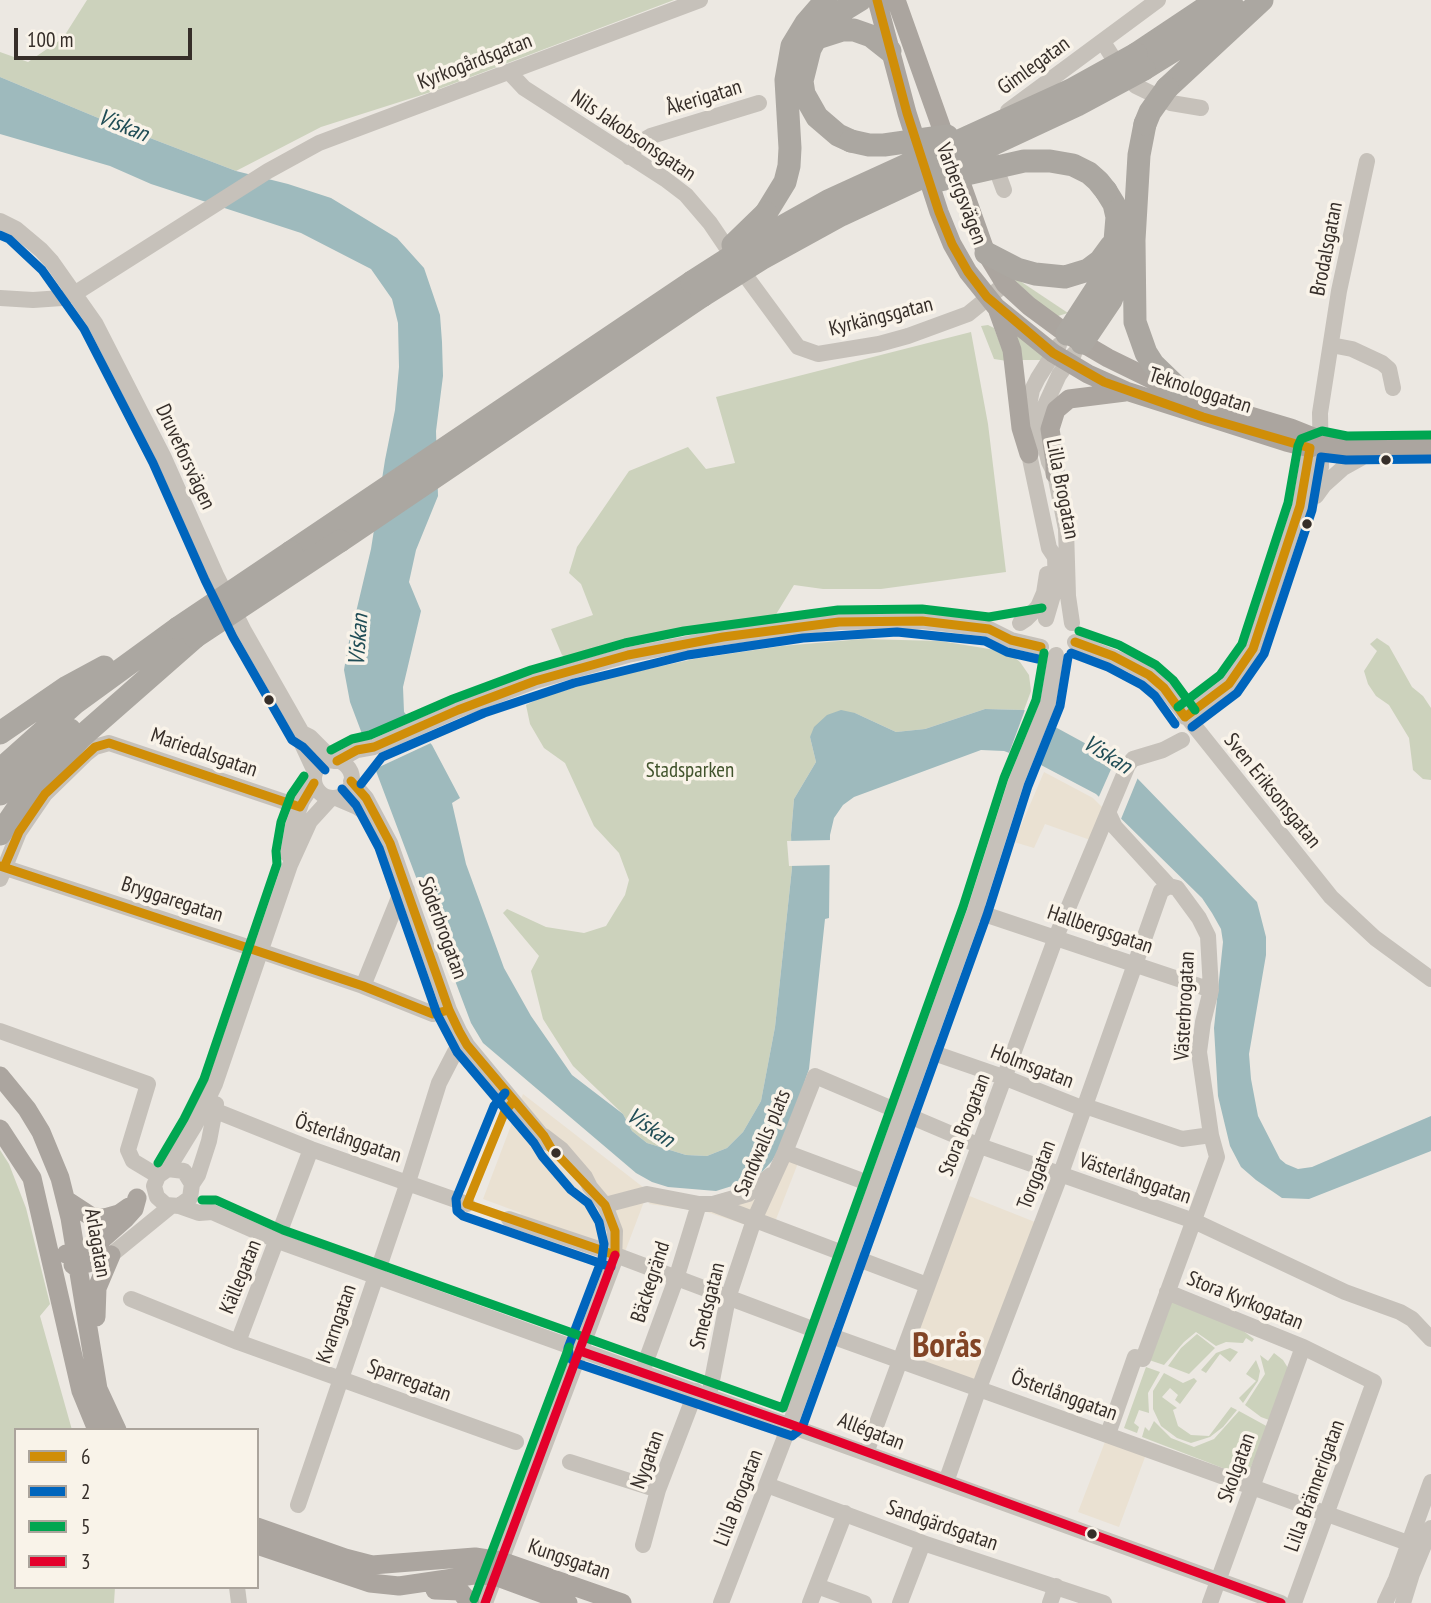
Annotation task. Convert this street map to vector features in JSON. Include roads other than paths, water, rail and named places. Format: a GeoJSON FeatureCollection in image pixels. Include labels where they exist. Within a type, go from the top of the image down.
{"type":"FeatureCollection","features":[{"type":"Feature","properties":{"kind":"highway"},"geometry":{"type":"LineString","coordinates":[[860,0],[829,19],[804,65],[804,94],[810,108],[828,128],[851,141],[869,145],[905,144],[985,130]]}},
{"type":"Feature","properties":{"kind":"highway"},"geometry":{"type":"LineString","coordinates":[[0,794],[42,753],[187,633],[291,552],[366,512],[697,289],[753,243],[828,201],[1071,90],[1138,70],[1217,0]]}},
{"type":"Feature","properties":{"kind":"highway"},"geometry":{"type":"LineString","coordinates":[[697,289],[772,253],[886,192],[1077,105],[1197,36],[1245,0]]}},
{"type":"Feature","properties":{"kind":"highway"},"geometry":{"type":"LineString","coordinates":[[1068,348],[1115,292],[1137,178],[1140,140],[1150,112],[1167,88],[1262,0]]}},
{"type":"Feature","properties":{"kind":"highway"},"geometry":{"type":"LineString","coordinates":[[697,289],[766,213],[785,182],[790,148],[786,80],[792,46],[806,23],[826,1]]}},
{"type":"Feature","properties":{"kind":"highway"},"geometry":{"type":"LineString","coordinates":[[817,38],[842,30],[854,30],[871,36],[890,51]]}},
{"type":"Feature","properties":{"kind":"highway"},"geometry":{"type":"LineString","coordinates":[[886,192],[1024,161],[1050,161],[1073,165],[1098,181],[1114,204],[1125,239],[1139,338],[1153,364],[1182,392]]}},
{"type":"Feature","properties":{"kind":"highway"},"geometry":{"type":"LineString","coordinates":[[986,253],[1035,274],[1065,277],[1088,270],[1125,239]]}},
{"type":"Feature","properties":{"kind":"highway"},"geometry":{"type":"LineString","coordinates":[[0,770],[75,703],[340,541],[366,512]]}},
{"type":"Feature","properties":{"kind":"highway"},"geometry":{"type":"LineString","coordinates":[[0,733],[67,687],[187,633]]}},
{"type":"Feature","properties":{"kind":"highway"},"geometry":{"type":"LineString","coordinates":[[10,833],[22,802],[81,737],[187,633]]}},
{"type":"Feature","properties":{"kind":"main road","name":"Varbergsvägen"},"geometry":{"type":"LineString","coordinates":[[877,0],[939,212],[952,243],[968,272],[992,302],[1068,348]]}},
{"type":"Feature","properties":{"kind":"main road","name":"Varbergsvägen"},"geometry":{"type":"LineString","coordinates":[[896,0],[986,253],[1005,284],[1068,348]]}},
{"type":"Feature","properties":{"kind":"main road"},"geometry":{"type":"LineString","coordinates":[[992,302],[1012,350],[1021,428],[1029,454]]}},
{"type":"Feature","properties":{"kind":"main road","name":"Teknologgatan"},"geometry":{"type":"LineString","coordinates":[[1068,348],[1088,374],[1126,391],[1203,417],[1316,446],[1431,447]]}},
{"type":"Feature","properties":{"kind":"main road","name":"Teknologgatan"},"geometry":{"type":"LineString","coordinates":[[1068,348],[1130,369],[1250,417],[1291,428],[1311,436],[1316,446]]}},
{"type":"Feature","properties":{"kind":"main road"},"geometry":{"type":"LineString","coordinates":[[1055,474],[1050,429],[1056,410],[1069,399],[1126,391]]}},
{"type":"Feature","properties":{"kind":"main road","name":"Arlagatan"},"geometry":{"type":"LineString","coordinates":[[0,1076],[27,1110],[52,1157],[66,1200],[98,1389],[116,1428]]}},
{"type":"Feature","properties":{"kind":"main road"},"geometry":{"type":"LineString","coordinates":[[0,1129],[41,1191],[57,1243],[66,1254],[88,1263],[111,1255]]}},
{"type":"Feature","properties":{"kind":"main road"},"geometry":{"type":"LineString","coordinates":[[32,1178],[81,1391],[96,1428]]}},
{"type":"Feature","properties":{"kind":"main road"},"geometry":{"type":"LineString","coordinates":[[66,1200],[92,1217],[105,1218],[120,1214],[137,1198]]}},
{"type":"Feature","properties":{"kind":"main road"},"geometry":{"type":"LineString","coordinates":[[59,1290],[76,1260],[125,1219],[134,1209],[137,1198]]}},
{"type":"Feature","properties":{"kind":"main road"},"geometry":{"type":"LineString","coordinates":[[94,1367],[97,1344],[97,1288],[111,1255]]}},
{"type":"Feature","properties":{"kind":"main road"},"geometry":{"type":"LineString","coordinates":[[259,1528],[372,1565],[475,1557],[498,1569]]}},
{"type":"Feature","properties":{"kind":"main road"},"geometry":{"type":"LineString","coordinates":[[259,1546],[370,1583],[407,1585],[498,1569]]}},
{"type":"Feature","properties":{"kind":"main road","name":"Kungsgatan"},"geometry":{"type":"LineString","coordinates":[[498,1569],[568,1603]]}},
{"type":"Feature","properties":{"kind":"main road","name":"Kungsgatan"},"geometry":{"type":"LineString","coordinates":[[498,1569],[622,1603]]}},
{"type":"Feature","properties":{"kind":"main road"},"geometry":{"type":"LineString","coordinates":[[407,1585],[421,1591],[460,1591],[470,1603]]}},
{"type":"Feature","properties":{"kind":"street","name":"Kyrkogårdsgatan"},"geometry":{"type":"LineString","coordinates":[[74,294],[268,171],[344,132],[700,0]]}},
{"type":"Feature","properties":{"kind":"street","name":"Gimlegatan"},"geometry":{"type":"LineString","coordinates":[[1004,190],[986,136],[989,124],[1158,0]]}},
{"type":"Feature","properties":{"kind":"street"},"geometry":{"type":"LineString","coordinates":[[1103,42],[1122,72],[1138,70],[1171,103],[1201,108]]}},
{"type":"Feature","properties":{"kind":"street","name":"Nils Jakobsonsgatan"},"geometry":{"type":"LineString","coordinates":[[509,72],[524,88],[665,179],[700,210],[798,347]]}},
{"type":"Feature","properties":{"kind":"street","name":"Åkerigatan"},"geometry":{"type":"LineString","coordinates":[[629,157],[639,143],[651,136],[760,103]]}},
{"type":"Feature","properties":{"kind":"street","name":"Brodalsgatan"},"geometry":{"type":"LineString","coordinates":[[1316,446],[1339,291],[1367,161]]}},
{"type":"Feature","properties":{"kind":"street","name":"Druveforsvägen"},"geometry":{"type":"LineString","coordinates":[[0,221],[16,229],[41,250],[95,323],[164,458],[227,597],[302,733],[302,744],[315,777]]}},
{"type":"Feature","properties":{"kind":"street","name":"Kyrkängsgatan"},"geometry":{"type":"LineString","coordinates":[[798,347],[818,354],[896,340],[959,318],[992,302],[1005,284]]}},
{"type":"Feature","properties":{"kind":"street"},"geometry":{"type":"LineString","coordinates":[[0,298],[33,300],[62,298],[74,294]]}},
{"type":"Feature","properties":{"kind":"street"},"geometry":{"type":"LineString","coordinates":[[1331,345],[1352,349],[1382,363],[1389,369],[1393,388]]}},
{"type":"Feature","properties":{"kind":"street","name":"Lilla Brogatan"},"geometry":{"type":"LineString","coordinates":[[1045,619],[1056,585],[1055,557],[1049,548],[1029,454],[1031,442],[1027,415],[1038,378],[1068,348]]}},
{"type":"Feature","properties":{"kind":"street","name":"Lilla Brogatan"},"geometry":{"type":"LineString","coordinates":[[1068,348],[1041,414],[1042,433],[1055,474],[1066,529],[1068,596],[1072,622]]}},
{"type":"Feature","properties":{"kind":"street"},"geometry":{"type":"LineString","coordinates":[[1307,510],[1321,467],[1316,446]]}},
{"type":"Feature","properties":{"kind":"street"},"geometry":{"type":"LineString","coordinates":[[1185,717],[1235,677],[1254,649],[1300,506],[1316,446]]}},
{"type":"Feature","properties":{"kind":"street"},"geometry":{"type":"LineString","coordinates":[[1292,532],[1324,485],[1343,468],[1361,458],[1366,448]]}},
{"type":"Feature","properties":{"kind":"street"},"geometry":{"type":"LineString","coordinates":[[1020,622],[1033,613],[1044,593],[1049,548]]}},
{"type":"Feature","properties":{"kind":"street"},"geometry":{"type":"LineString","coordinates":[[289,865],[293,805],[315,777],[321,764],[335,761],[357,750],[374,747],[480,702],[570,671],[628,655],[723,637],[817,624],[897,620],[989,629],[1061,616],[1072,622],[1076,633],[1075,642],[1068,651],[1056,655],[1041,647],[1011,640],[989,629]]}},
{"type":"Feature","properties":{"kind":"street"},"geometry":{"type":"LineString","coordinates":[[1041,647],[1037,632],[1045,619]]}},
{"type":"Feature","properties":{"kind":"street","name":"Sven Eriksonsgatan"},"geometry":{"type":"LineString","coordinates":[[1075,642],[1113,656],[1149,675],[1164,688],[1331,897],[1376,938],[1431,979]]}},
{"type":"Feature","properties":{"kind":"street","name":"Lilla Brogatan"},"geometry":{"type":"LineString","coordinates":[[721,1603],[768,1485],[975,911],[1016,782],[1048,703],[1056,655]]}},
{"type":"Feature","properties":{"kind":"street","name":"Druveforsvägen"},"geometry":{"type":"LineString","coordinates":[[302,733],[310,737],[335,761]]}},
{"type":"Feature","properties":{"kind":"street"},"geometry":{"type":"LineString","coordinates":[[1109,814],[1128,765],[1133,760],[1182,740]]}},
{"type":"Feature","properties":{"kind":"street","name":"Mariedalsgatan"},"geometry":{"type":"LineString","coordinates":[[10,833],[66,772],[95,747],[109,743],[293,805]]}},
{"type":"Feature","properties":{"kind":"street"},"geometry":{"type":"LineString","coordinates":[[137,1198],[148,1184],[161,1175],[195,1125],[215,1084],[289,865],[310,821],[334,798],[345,793],[351,779],[374,747]]}},
{"type":"Feature","properties":{"kind":"street"},"geometry":{"type":"LineString","coordinates":[[335,761],[345,765],[351,779]]}},
{"type":"Feature","properties":{"kind":"street"},"geometry":{"type":"LineString","coordinates":[[315,777],[320,793],[357,807],[381,823]]}},
{"type":"Feature","properties":{"kind":"street","name":"Söderbrogatan"},"geometry":{"type":"LineString","coordinates":[[351,779],[381,823],[449,1010],[467,1045],[544,1136],[551,1148],[605,1205]]}},
{"type":"Feature","properties":{"kind":"street","name":"Västerbrogatan"},"geometry":{"type":"LineString","coordinates":[[1109,814],[1115,827],[1169,886],[1177,888],[1199,918],[1208,936],[1211,990],[1199,1052],[1211,1135],[1217,1157],[1194,1222]]}},
{"type":"Feature","properties":{"kind":"street","name":"Stora Brogatan"},"geometry":{"type":"LineString","coordinates":[[866,1453],[1056,937],[1109,814]]}},
{"type":"Feature","properties":{"kind":"street"},"geometry":{"type":"LineString","coordinates":[[0,846],[10,833]]}},
{"type":"Feature","properties":{"kind":"street"},"geometry":{"type":"LineString","coordinates":[[1,871],[10,833]]}},
{"type":"Feature","properties":{"kind":"street","name":"Bryggaregatan"},"geometry":{"type":"LineString","coordinates":[[1,871],[260,951],[363,986],[433,1014],[449,1010]]}},
{"type":"Feature","properties":{"kind":"street","name":"Torggatan"},"geometry":{"type":"LineString","coordinates":[[946,1482],[1137,965],[1161,891],[1169,886]]}},
{"type":"Feature","properties":{"kind":"street"},"geometry":{"type":"LineString","coordinates":[[363,986],[400,895],[407,890]]}},
{"type":"Feature","properties":{"kind":"street","name":"Hallbergsgatan"},"geometry":{"type":"LineString","coordinates":[[975,911],[1211,990]]}},
{"type":"Feature","properties":{"kind":"street"},"geometry":{"type":"LineString","coordinates":[[0,1031],[148,1084],[128,1150],[133,1161],[161,1175],[184,1171],[192,1187]]}},
{"type":"Feature","properties":{"kind":"street","name":"Kvarngatan"},"geometry":{"type":"LineString","coordinates":[[298,1505],[439,1083],[455,1052],[467,1045]]}},
{"type":"Feature","properties":{"kind":"street","name":"Holmsgatan"},"geometry":{"type":"LineString","coordinates":[[925,1050],[1182,1139],[1211,1135]]}},
{"type":"Feature","properties":{"kind":"street","name":"Västerlånggatan"},"geometry":{"type":"LineString","coordinates":[[815,1076],[980,1146],[1194,1222],[1345,1292],[1400,1312],[1412,1319],[1431,1339]]}},
{"type":"Feature","properties":{"kind":"street","name":"Sandwalls plats"},"geometry":{"type":"LineString","coordinates":[[753,1223],[815,1076]]}},
{"type":"Feature","properties":{"kind":"street"},"geometry":{"type":"LineString","coordinates":[[111,1255],[175,1206],[190,1198],[203,1162],[216,1111],[215,1084]]}},
{"type":"Feature","properties":{"kind":"street","name":"Österlånggatan"},"geometry":{"type":"LineString","coordinates":[[216,1111],[311,1149],[467,1204]]}},
{"type":"Feature","properties":{"kind":"street","name":"Källegatan"},"geometry":{"type":"LineString","coordinates":[[238,1342],[311,1149]]}},
{"type":"Feature","properties":{"kind":"street"},"geometry":{"type":"LineString","coordinates":[[785,1152],[876,1186]]}},
{"type":"Feature","properties":{"kind":"street"},"geometry":{"type":"LineString","coordinates":[[706,1204],[748,1194],[777,1168]]}},
{"type":"Feature","properties":{"kind":"street"},"geometry":{"type":"LineString","coordinates":[[161,1175],[157,1197],[166,1205],[175,1206]]}},
{"type":"Feature","properties":{"kind":"street","name":"Allégatan"},"geometry":{"type":"LineString","coordinates":[[192,1187],[212,1212],[278,1241],[1281,1603]]}},
{"type":"Feature","properties":{"kind":"street"},"geometry":{"type":"LineString","coordinates":[[485,1603],[614,1262],[615,1231],[605,1205],[656,1193],[706,1204],[927,1285]]}},
{"type":"Feature","properties":{"kind":"street","name":"Bäckegränd"},"geometry":{"type":"LineString","coordinates":[[642,1372],[706,1204]]}},
{"type":"Feature","properties":{"kind":"street","name":"Allégatan"},"geometry":{"type":"LineString","coordinates":[[175,1206],[199,1213],[212,1212]]}},
{"type":"Feature","properties":{"kind":"street","name":"Österlånggatan"},"geometry":{"type":"LineString","coordinates":[[509,1219],[1408,1543]]}},
{"type":"Feature","properties":{"kind":"street","name":"Stora Kyrkogatan"},"geometry":{"type":"LineString","coordinates":[[1194,1222],[1167,1292],[1303,1347],[1374,1382]]}},
{"type":"Feature","properties":{"kind":"street","name":"Smedsgatan"},"geometry":{"type":"LineString","coordinates":[[703,1393],[728,1298],[753,1223]]}},
{"type":"Feature","properties":{"kind":"street"},"geometry":{"type":"LineString","coordinates":[[1108,1434],[1135,1357],[1143,1359],[1167,1292]]}},
{"type":"Feature","properties":{"kind":"street","name":"Sparregatan"},"geometry":{"type":"LineString","coordinates":[[131,1299],[238,1342],[516,1442]]}},
{"type":"Feature","properties":{"kind":"street","name":"Skolgatan"},"geometry":{"type":"LineString","coordinates":[[1210,1603],[1303,1347]]}},
{"type":"Feature","properties":{"kind":"street","name":"Lilla Brännerigatan"},"geometry":{"type":"LineString","coordinates":[[1294,1603],[1374,1382]]}},
{"type":"Feature","properties":{"kind":"street","name":"Nygatan"},"geometry":{"type":"LineString","coordinates":[[643,1545],[658,1490],[703,1393]]}},
{"type":"Feature","properties":{"kind":"street"},"geometry":{"type":"LineString","coordinates":[[570,1462],[658,1490]]}},
{"type":"Feature","properties":{"kind":"street"},"geometry":{"type":"LineString","coordinates":[[1385,1603],[1431,1482]]}},
{"type":"Feature","properties":{"kind":"street","name":"Sandgärdsgatan"},"geometry":{"type":"LineString","coordinates":[[768,1485],[923,1543],[1104,1603]]}},
{"type":"Feature","properties":{"kind":"street"},"geometry":{"type":"LineString","coordinates":[[810,1603],[845,1513]]}},
{"type":"Feature","properties":{"kind":"street"},"geometry":{"type":"LineString","coordinates":[[1403,1603],[1412,1574],[1427,1550],[1431,1528]]}},
{"type":"Feature","properties":{"kind":"street"},"geometry":{"type":"LineString","coordinates":[[900,1603],[923,1543]]}},
{"type":"Feature","properties":{"kind":"street"},"geometry":{"type":"LineString","coordinates":[[817,1586],[864,1603]]}},
{"type":"Feature","properties":{"kind":"street"},"geometry":{"type":"LineString","coordinates":[[1050,1603],[1056,1586]]}},
{"type":"Feature","properties":{"kind":"water","name":"Viskan"},"geometry":{"type":"Polygon","coordinates":[[[0,77],[236,171],[331,198],[397,238],[424,268],[440,315],[442,342],[443,376],[436,431],[438,496],[416,550],[409,582],[421,611],[403,687],[404,712],[432,745],[460,798],[452,803],[466,864],[504,968],[531,1016],[572,1075],[623,1114],[632,1131],[647,1143],[686,1155],[707,1156],[727,1148],[743,1132],[761,1101],[775,1027],[792,868],[794,799],[816,762],[810,737],[814,727],[827,715],[841,710],[855,713],[896,732],[925,729],[985,709],[1024,710],[1114,759],[1137,778],[1257,902],[1266,937],[1266,955],[1249,1054],[1251,1079],[1258,1116],[1280,1159],[1298,1169],[1312,1167],[1431,1116],[1431,1151],[1309,1199],[1282,1198],[1241,1167],[1230,1146],[1218,1096],[1214,1028],[1223,942],[1221,929],[1212,913],[1202,898],[1096,794],[1039,764],[1004,751],[981,750],[854,797],[843,805],[834,818],[830,835],[829,918],[825,919],[809,1069],[785,1140],[772,1161],[762,1172],[745,1182],[716,1191],[668,1187],[636,1173],[483,1043],[471,1023],[350,702],[344,670],[371,549],[395,410],[399,367],[398,323],[392,299],[371,269],[301,233],[151,184],[110,166],[0,134],[0,77]]]}},
{"type":"Feature","properties":{"kind":"district","name":"Borås"},"geometry":{"type":"Point","coordinates":[947,1347]}},
{"type":"Feature","properties":{"kind":"park label","name":"Stadsparken"},"geometry":{"type":"Point","coordinates":[690,771]}}]}
